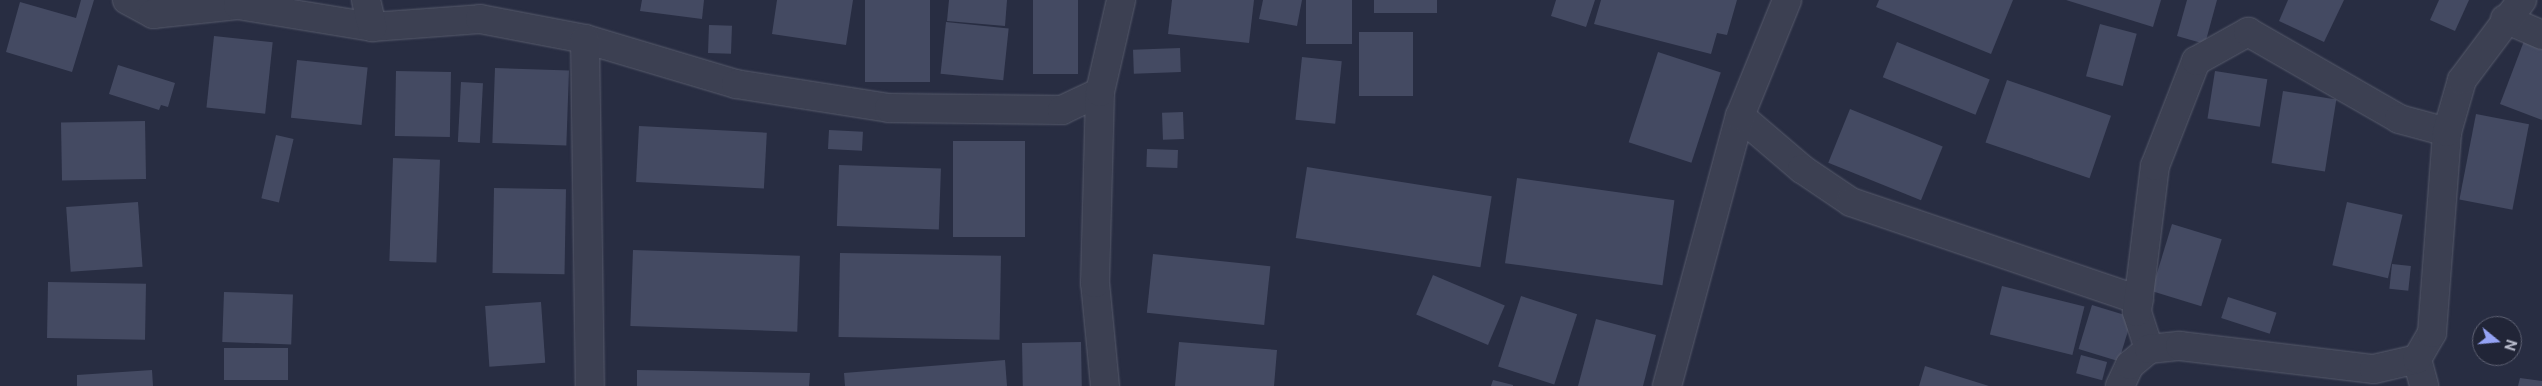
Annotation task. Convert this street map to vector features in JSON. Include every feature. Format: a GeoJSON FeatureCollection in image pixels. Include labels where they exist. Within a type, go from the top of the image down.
{"type":"FeatureCollection","features":[{"type":"Feature","properties":{"kind":"street"},"geometry":{"type":"LineString","coordinates":[[127,0],[153,14],[238,5],[372,27],[480,19],[585,38],[736,84],[890,108],[1062,110],[1100,92]]}},
{"type":"Feature","properties":{"kind":"street"},"geometry":{"type":"LineString","coordinates":[[366,0],[372,27]]}},
{"type":"Feature","properties":{"kind":"street"},"geometry":{"type":"LineString","coordinates":[[1105,386],[1095,283],[1100,92],[1121,0]]}},
{"type":"Feature","properties":{"kind":"street"},"geometry":{"type":"LineString","coordinates":[[1667,386],[1740,116],[1787,0]]}},
{"type":"Feature","properties":{"kind":"street"},"geometry":{"type":"LineString","coordinates":[[2424,386],[2417,359],[2432,334],[2447,132],[2462,80],[2514,9],[2542,35]]}},
{"type":"Feature","properties":{"kind":"street"},"geometry":{"type":"LineString","coordinates":[[2149,349],[2137,312],[2155,166],[2196,61],[2232,37],[2248,32],[2262,36],[2399,119],[2447,132]]}},
{"type":"Feature","properties":{"kind":"street"},"geometry":{"type":"LineString","coordinates":[[585,38],[590,386]]}},
{"type":"Feature","properties":{"kind":"street"},"geometry":{"type":"LineString","coordinates":[[1740,116],[1802,169],[1851,202],[2139,300]]}},
{"type":"Feature","properties":{"kind":"street"},"geometry":{"type":"LineString","coordinates":[[2120,386],[2130,365],[2149,349],[2180,346],[2374,369],[2417,359]]}},
{"type":"Feature","properties":{"kind":"building"},"geometry":{"type":"Polygon","coordinates":[[[81,0],[94,0],[72,72],[6,52],[20,2],[76,18],[81,0]]]}},
{"type":"Feature","properties":{"kind":"building"},"geometry":{"type":"Polygon","coordinates":[[[642,0],[704,0],[702,19],[640,11],[642,0]]]}},
{"type":"Feature","properties":{"kind":"building"},"geometry":{"type":"Polygon","coordinates":[[[777,0],[853,0],[846,45],[772,34],[777,0]]]}},
{"type":"Feature","properties":{"kind":"building"},"geometry":{"type":"Polygon","coordinates":[[[865,0],[930,0],[930,82],[865,82],[865,0]]]}},
{"type":"Feature","properties":{"kind":"building"},"geometry":{"type":"Polygon","coordinates":[[[949,0],[1007,0],[1005,26],[947,21],[949,0]]]}},
{"type":"Feature","properties":{"kind":"building"},"geometry":{"type":"Polygon","coordinates":[[[1033,0],[1078,0],[1078,74],[1033,74],[1033,0]]]}},
{"type":"Feature","properties":{"kind":"building"},"geometry":{"type":"Polygon","coordinates":[[[1172,0],[1254,0],[1249,43],[1168,34],[1172,0]]]}},
{"type":"Feature","properties":{"kind":"building"},"geometry":{"type":"Polygon","coordinates":[[[1263,0],[1302,0],[1297,26],[1259,19],[1263,0]]]}},
{"type":"Feature","properties":{"kind":"building"},"geometry":{"type":"Polygon","coordinates":[[[1306,0],[1352,0],[1352,44],[1306,44],[1306,0]]]}},
{"type":"Feature","properties":{"kind":"building"},"geometry":{"type":"Polygon","coordinates":[[[1374,0],[1437,0],[1437,13],[1374,13],[1374,0]]]}},
{"type":"Feature","properties":{"kind":"building"},"geometry":{"type":"Polygon","coordinates":[[[1556,0],[1595,0],[1586,27],[1551,16],[1556,0]]]}},
{"type":"Feature","properties":{"kind":"building"},"geometry":{"type":"Polygon","coordinates":[[[1601,0],[1737,0],[1727,35],[1717,33],[1711,54],[1594,24],[1601,0]]]}},
{"type":"Feature","properties":{"kind":"building"},"geometry":{"type":"Polygon","coordinates":[[[1879,0],[2013,0],[1991,54],[1876,7],[1879,0]]]}},
{"type":"Feature","properties":{"kind":"building"},"geometry":{"type":"Polygon","coordinates":[[[2066,0],[2161,0],[2153,27],[2066,0]]]}},
{"type":"Feature","properties":{"kind":"building"},"geometry":{"type":"Polygon","coordinates":[[[2187,0],[2217,0],[2205,44],[2177,36],[2187,0]]]}},
{"type":"Feature","properties":{"kind":"building"},"geometry":{"type":"Polygon","coordinates":[[[2288,0],[2344,0],[2324,42],[2279,21],[2288,0]]]}},
{"type":"Feature","properties":{"kind":"building"},"geometry":{"type":"Polygon","coordinates":[[[2439,0],[2469,0],[2455,31],[2430,20],[2439,0]]]}},
{"type":"Feature","properties":{"kind":"building"},"geometry":{"type":"Polygon","coordinates":[[[946,22],[1009,29],[1003,80],[941,74],[946,22]]]}},
{"type":"Feature","properties":{"kind":"building"},"geometry":{"type":"Polygon","coordinates":[[[2100,24],[2137,34],[2123,86],[2086,76],[2100,24]]]}},
{"type":"Feature","properties":{"kind":"building"},"geometry":{"type":"Polygon","coordinates":[[[709,25],[732,26],[731,54],[708,53],[709,25]]]}},
{"type":"Feature","properties":{"kind":"building"},"geometry":{"type":"Polygon","coordinates":[[[1359,32],[1413,32],[1413,96],[1359,96],[1359,32]]]}},
{"type":"Feature","properties":{"kind":"building"},"geometry":{"type":"Polygon","coordinates":[[[214,36],[273,42],[265,114],[206,108],[214,36]]]}},
{"type":"Feature","properties":{"kind":"building"},"geometry":{"type":"Polygon","coordinates":[[[2524,41],[2542,48],[2542,120],[2500,104],[2524,41]]]}},
{"type":"Feature","properties":{"kind":"building"},"geometry":{"type":"Polygon","coordinates":[[[1897,42],[1990,79],[1975,115],[1883,77],[1897,42]]]}},
{"type":"Feature","properties":{"kind":"building"},"geometry":{"type":"Polygon","coordinates":[[[1180,48],[1181,72],[1134,74],[1133,50],[1180,48]]]}},
{"type":"Feature","properties":{"kind":"building"},"geometry":{"type":"Polygon","coordinates":[[[1658,52],[1721,72],[1691,163],[1629,142],[1658,52]]]}},
{"type":"Feature","properties":{"kind":"building"},"geometry":{"type":"Polygon","coordinates":[[[1302,57],[1342,61],[1335,124],[1295,120],[1302,57]]]}},
{"type":"Feature","properties":{"kind":"building"},"geometry":{"type":"Polygon","coordinates":[[[297,60],[368,67],[362,125],[291,118],[297,60]]]}},
{"type":"Feature","properties":{"kind":"building"},"geometry":{"type":"Polygon","coordinates":[[[118,65],[175,83],[168,107],[161,105],[159,110],[109,94],[118,65]]]}},
{"type":"Feature","properties":{"kind":"building"},"geometry":{"type":"Polygon","coordinates":[[[495,68],[569,71],[566,146],[492,143],[495,68]]]}},
{"type":"Feature","properties":{"kind":"building"},"geometry":{"type":"Polygon","coordinates":[[[396,71],[451,72],[450,137],[395,136],[396,71]]]}},
{"type":"Feature","properties":{"kind":"building"},"geometry":{"type":"Polygon","coordinates":[[[2215,71],[2267,79],[2260,127],[2207,118],[2215,71]]]}},
{"type":"Feature","properties":{"kind":"building"},"geometry":{"type":"Polygon","coordinates":[[[2007,80],[2111,116],[2090,178],[1986,142],[2007,80]]]}},
{"type":"Feature","properties":{"kind":"building"},"geometry":{"type":"Polygon","coordinates":[[[461,82],[483,83],[480,143],[458,142],[461,82]]]}},
{"type":"Feature","properties":{"kind":"building"},"geometry":{"type":"Polygon","coordinates":[[[2283,91],[2336,99],[2325,172],[2272,163],[2283,91]]]}},
{"type":"Feature","properties":{"kind":"building"},"geometry":{"type":"Polygon","coordinates":[[[1850,109],[1943,146],[1921,200],[1828,163],[1850,109]]]}},
{"type":"Feature","properties":{"kind":"building"},"geometry":{"type":"Polygon","coordinates":[[[1183,112],[1184,139],[1163,140],[1162,113],[1183,112]]]}},
{"type":"Feature","properties":{"kind":"building"},"geometry":{"type":"Polygon","coordinates":[[[2476,114],[2529,124],[2512,210],[2459,199],[2476,114]]]}},
{"type":"Feature","properties":{"kind":"building"},"geometry":{"type":"Polygon","coordinates":[[[145,121],[146,179],[62,180],[61,122],[145,121]]]}},
{"type":"Feature","properties":{"kind":"building"},"geometry":{"type":"Polygon","coordinates":[[[639,126],[767,133],[764,189],[636,182],[639,126]]]}},
{"type":"Feature","properties":{"kind":"building"},"geometry":{"type":"Polygon","coordinates":[[[829,130],[863,132],[862,151],[828,149],[829,130]]]}},
{"type":"Feature","properties":{"kind":"building"},"geometry":{"type":"Polygon","coordinates":[[[276,135],[294,139],[279,202],[261,198],[276,135]]]}},
{"type":"Feature","properties":{"kind":"building"},"geometry":{"type":"Polygon","coordinates":[[[953,141],[1025,141],[1025,237],[953,237],[953,141]]]}},
{"type":"Feature","properties":{"kind":"building"},"geometry":{"type":"Polygon","coordinates":[[[1147,149],[1178,150],[1177,168],[1146,167],[1147,149]]]}},
{"type":"Feature","properties":{"kind":"building"},"geometry":{"type":"Polygon","coordinates":[[[393,158],[440,160],[436,263],[389,261],[393,158]]]}},
{"type":"Feature","properties":{"kind":"building"},"geometry":{"type":"Polygon","coordinates":[[[839,165],[941,169],[939,230],[837,226],[839,165]]]}},
{"type":"Feature","properties":{"kind":"building"},"geometry":{"type":"Polygon","coordinates":[[[1307,167],[1492,196],[1480,267],[1296,238],[1307,167]]]}},
{"type":"Feature","properties":{"kind":"building"},"geometry":{"type":"Polygon","coordinates":[[[1517,178],[1674,200],[1662,285],[1505,263],[1517,178]]]}},
{"type":"Feature","properties":{"kind":"building"},"geometry":{"type":"Polygon","coordinates":[[[494,188],[566,189],[565,274],[493,273],[494,188]]]}},
{"type":"Feature","properties":{"kind":"building"},"geometry":{"type":"Polygon","coordinates":[[[138,202],[143,267],[71,272],[66,207],[138,202]]]}},
{"type":"Feature","properties":{"kind":"building"},"geometry":{"type":"Polygon","coordinates":[[[2347,202],[2403,215],[2388,278],[2332,265],[2347,202]]]}},
{"type":"Feature","properties":{"kind":"building"},"geometry":{"type":"Polygon","coordinates":[[[2172,224],[2222,239],[2201,306],[2152,291],[2172,224]]]}},
{"type":"Feature","properties":{"kind":"building"},"geometry":{"type":"Polygon","coordinates":[[[633,250],[800,256],[797,332],[630,326],[633,250]]]}},
{"type":"Feature","properties":{"kind":"building"},"geometry":{"type":"Polygon","coordinates":[[[840,253],[1001,256],[1000,340],[839,337],[840,253]]]}},
{"type":"Feature","properties":{"kind":"building"},"geometry":{"type":"Polygon","coordinates":[[[1153,254],[1270,266],[1264,325],[1147,313],[1153,254]]]}},
{"type":"Feature","properties":{"kind":"building"},"geometry":{"type":"Polygon","coordinates":[[[2392,264],[2411,266],[2408,291],[2389,289],[2392,264]]]}},
{"type":"Feature","properties":{"kind":"building"},"geometry":{"type":"Polygon","coordinates":[[[1433,275],[1505,305],[1488,345],[1416,315],[1433,275]]]}},
{"type":"Feature","properties":{"kind":"building"},"geometry":{"type":"Polygon","coordinates":[[[48,282],[146,284],[145,340],[47,338],[48,282]]]}},
{"type":"Feature","properties":{"kind":"building"},"geometry":{"type":"Polygon","coordinates":[[[2002,286],[2084,307],[2072,355],[1990,335],[2002,286]]]}},
{"type":"Feature","properties":{"kind":"building"},"geometry":{"type":"Polygon","coordinates":[[[224,292],[293,294],[291,344],[222,342],[224,292]]]}},
{"type":"Feature","properties":{"kind":"building"},"geometry":{"type":"Polygon","coordinates":[[[1521,296],[1577,314],[1554,385],[1498,366],[1521,296]]]}},
{"type":"Feature","properties":{"kind":"building"},"geometry":{"type":"Polygon","coordinates":[[[2228,297],[2277,313],[2270,334],[2221,318],[2228,297]]]}},
{"type":"Feature","properties":{"kind":"building"},"geometry":{"type":"Polygon","coordinates":[[[541,302],[545,363],[489,367],[485,306],[541,302]]]}},
{"type":"Feature","properties":{"kind":"building"},"geometry":{"type":"Polygon","coordinates":[[[2092,305],[2132,317],[2119,361],[2079,349],[2092,305]]]}},
{"type":"Feature","properties":{"kind":"building"},"geometry":{"type":"Polygon","coordinates":[[[1596,319],[1656,335],[1643,386],[1578,386],[1596,319]]]}},
{"type":"Feature","properties":{"kind":"building"},"geometry":{"type":"Polygon","coordinates":[[[1081,342],[1082,386],[1023,386],[1022,343],[1081,342]]]}},
{"type":"Feature","properties":{"kind":"building"},"geometry":{"type":"Polygon","coordinates":[[[1179,342],[1277,350],[1274,386],[1175,386],[1179,342]]]}},
{"type":"Feature","properties":{"kind":"building"},"geometry":{"type":"Polygon","coordinates":[[[224,348],[288,348],[288,380],[224,380],[224,348]]]}},
{"type":"Feature","properties":{"kind":"building"},"geometry":{"type":"Polygon","coordinates":[[[2081,355],[2107,362],[2102,380],[2076,373],[2081,355]]]}},
{"type":"Feature","properties":{"kind":"building"},"geometry":{"type":"Polygon","coordinates":[[[1005,360],[1007,386],[845,386],[844,373],[1005,360]]]}},
{"type":"Feature","properties":{"kind":"building"},"geometry":{"type":"Polygon","coordinates":[[[1925,366],[1989,386],[1919,386],[1925,366]]]}},
{"type":"Feature","properties":{"kind":"building"},"geometry":{"type":"Polygon","coordinates":[[[152,370],[153,386],[77,386],[77,375],[152,370]]]}},
{"type":"Feature","properties":{"kind":"building"},"geometry":{"type":"Polygon","coordinates":[[[637,370],[810,373],[809,386],[637,386],[637,370]]]}},
{"type":"Feature","properties":{"kind":"building"},"geometry":{"type":"Polygon","coordinates":[[[2520,378],[2542,381],[2542,386],[2518,386],[2520,378]]]}},
{"type":"Feature","properties":{"kind":"building"},"geometry":{"type":"Polygon","coordinates":[[[1493,380],[1513,385],[1513,386],[1491,386],[1493,380]]]}}]}
